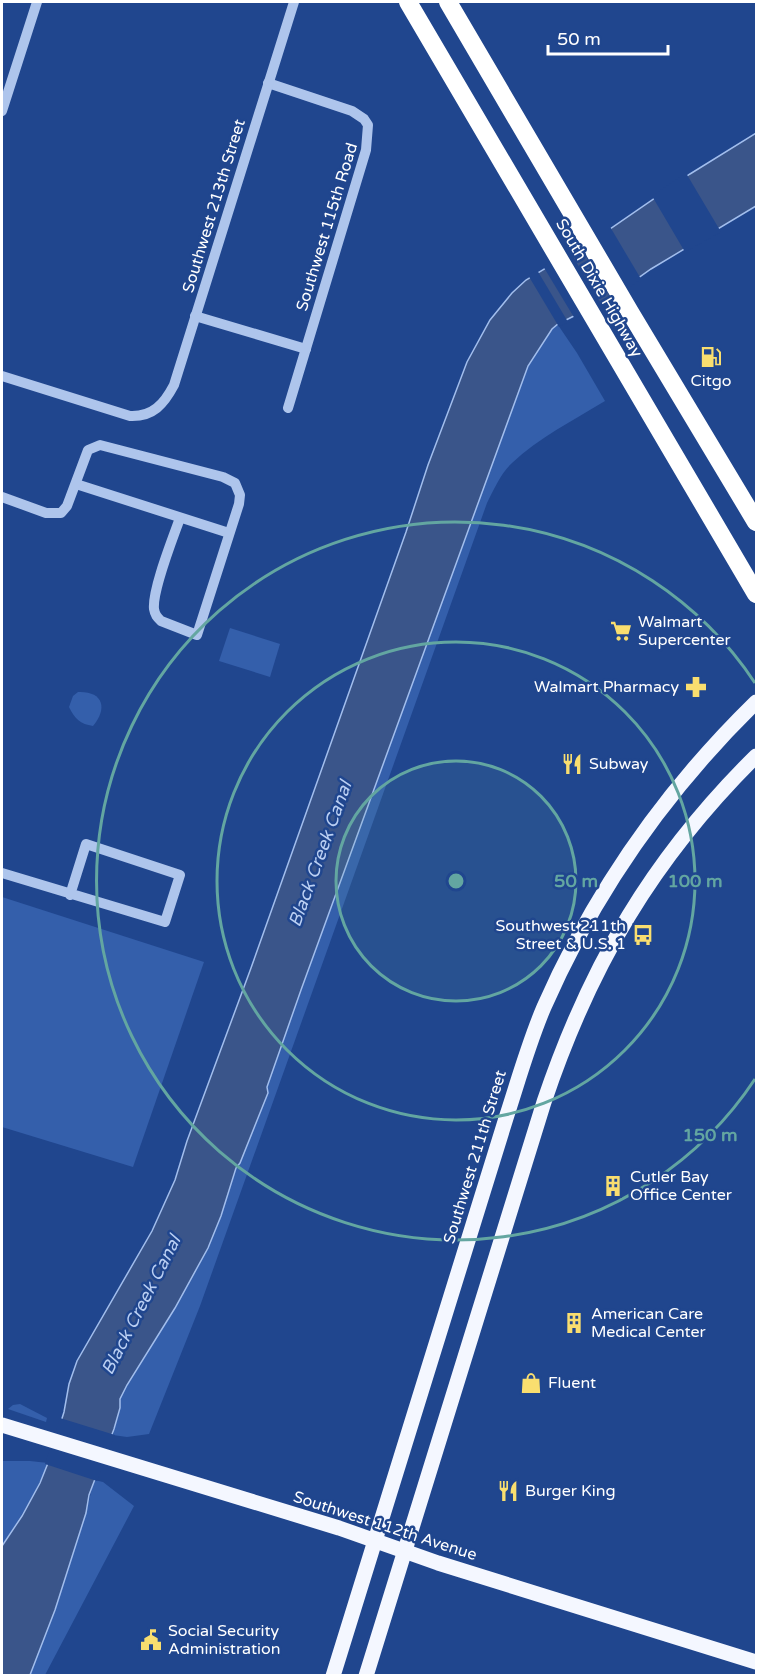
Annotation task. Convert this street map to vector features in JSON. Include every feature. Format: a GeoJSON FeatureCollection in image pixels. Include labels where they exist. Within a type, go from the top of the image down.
{"type":"FeatureCollection","features":[{"type":"Feature","properties":{"kind":"highway","name":"South Dixie Highway"},"geometry":{"type":"LineString","coordinates":[[408,2],[756,594]]}},
{"type":"Feature","properties":{"kind":"highway","name":"South Dixie Highway"},"geometry":{"type":"LineString","coordinates":[[448,2],[756,522]]}},
{"type":"Feature","properties":{"kind":"main road","name":"Southwest 211th Street"},"geometry":{"type":"LineString","coordinates":[[333,1676],[507,1114],[545,1005],[600,898],[632,849],[709,751],[756,702]]}},
{"type":"Feature","properties":{"kind":"main road"},"geometry":{"type":"LineString","coordinates":[[366,1676],[544,1102],[569,1032],[624,922],[654,874],[697,820],[756,756]]}},
{"type":"Feature","properties":{"kind":"main road","name":"Southwest 112th Avenue"},"geometry":{"type":"LineString","coordinates":[[2,1425],[110,1460],[307,1518],[405,1552],[756,1662]]}},
{"type":"Feature","properties":{"kind":"street"},"geometry":{"type":"LineString","coordinates":[[2,111],[37,2]]}},
{"type":"Feature","properties":{"kind":"street","name":"Southwest 213th Street"},"geometry":{"type":"LineString","coordinates":[[2,376],[123,415],[137,416],[152,413],[164,401],[174,385],[294,2]]}},
{"type":"Feature","properties":{"kind":"street","name":"Southwest 115th Road"},"geometry":{"type":"LineString","coordinates":[[268,83],[352,111],[364,119],[368,125],[366,150],[288,408]]}},
{"type":"Feature","properties":{"kind":"street"},"geometry":{"type":"LineString","coordinates":[[195,316],[306,349]]}},
{"type":"Feature","properties":{"kind":"street"},"geometry":{"type":"LineString","coordinates":[[2,497],[46,513],[57,514],[67,506],[88,450],[100,445],[230,479],[235,483],[240,495],[197,635],[161,621],[154,608],[157,589],[180,518]]}},
{"type":"Feature","properties":{"kind":"street"},"geometry":{"type":"LineString","coordinates":[[76,484],[229,533]]}},
{"type":"Feature","properties":{"kind":"street"},"geometry":{"type":"LineString","coordinates":[[2,873],[70,895],[165,922],[180,875],[86,844],[70,895]]}},
{"type":"Feature","properties":{"kind":"shaded area"},"geometry":{"type":"Polygon","coordinates":[[[558,325],[605,401],[522,454],[504,472],[487,503],[200,1306],[149,1434],[127,1437],[113,1435],[120,1399],[175,1308],[208,1248],[221,1216],[236,1168],[268,1093],[267,1087],[301,990],[515,397],[528,366],[552,329],[558,325]]]}},
{"type":"Feature","properties":{"kind":"shaded area"},"geometry":{"type":"Polygon","coordinates":[[[230,628],[280,644],[270,677],[219,661],[230,628]]]}},
{"type":"Feature","properties":{"kind":"shaded area"},"geometry":{"type":"Polygon","coordinates":[[[78,692],[93,694],[100,702],[100,713],[93,726],[78,720],[69,707],[73,696],[78,692]]]}},
{"type":"Feature","properties":{"kind":"shaded area"},"geometry":{"type":"Polygon","coordinates":[[[2,897],[204,962],[133,1167],[2,1127],[2,897]]]}},
{"type":"Feature","properties":{"kind":"shaded area"},"geometry":{"type":"Polygon","coordinates":[[[20,1404],[47,1418],[46,1422],[8,1409],[20,1404]]]}},
{"type":"Feature","properties":{"kind":"shaded area"},"geometry":{"type":"Polygon","coordinates":[[[2,1461],[48,1463],[33,1496],[2,1546],[2,1461]]]}},
{"type":"Feature","properties":{"kind":"shaded area"},"geometry":{"type":"Polygon","coordinates":[[[94,1480],[103,1482],[134,1506],[45,1675],[29,1676],[55,1610],[86,1513],[94,1480]]]}},
{"type":"Feature","properties":{"kind":"water","name":"Black Creek Canal"},"geometry":{"type":"Polygon","coordinates":[[[756,133],[756,206],[651,269],[610,298],[558,324],[552,329],[528,366],[301,990],[267,1087],[268,1093],[236,1168],[221,1216],[208,1248],[175,1308],[120,1399],[114,1429],[89,1495],[86,1513],[55,1610],[30,1675],[2,1675],[2,1546],[40,1483],[64,1412],[69,1384],[77,1361],[152,1231],[175,1180],[428,465],[467,362],[490,320],[526,280],[604,233],[690,174],[756,133]]]}},
{"type":"Feature","properties":{"kind":"pier"},"geometry":{"type":"Polygon","coordinates":[[[686,173],[721,232],[685,252],[652,196],[686,173]]]}},
{"type":"Feature","properties":{"kind":"pier"},"geometry":{"type":"Polygon","coordinates":[[[609,225],[641,279],[612,300],[579,245],[609,225]]]}},
{"type":"Feature","properties":{"kind":"pier"},"geometry":{"type":"Polygon","coordinates":[[[569,250],[602,305],[575,319],[543,266],[569,250]]]}},
{"type":"Feature","properties":{"kind":"pier"},"geometry":{"type":"Polygon","coordinates":[[[537,270],[568,322],[559,327],[528,275],[537,270]]]}},
{"type":"Feature","properties":{"kind":"pier"},"geometry":{"type":"Polygon","coordinates":[[[60,1418],[115,1435],[97,1481],[45,1464],[60,1418]]]}},
{"type":"Feature","properties":{"kind":"place","name":"Citgo"},"geometry":{"type":"Point","coordinates":[711,357]}},
{"type":"Feature","properties":{"kind":"place","name":"Walmart Supercenter"},"geometry":{"type":"Point","coordinates":[621,631]}},
{"type":"Feature","properties":{"kind":"place","name":"Walmart Pharmacy"},"geometry":{"type":"Point","coordinates":[696,687]}},
{"type":"Feature","properties":{"kind":"place","name":"Subway"},"geometry":{"type":"Point","coordinates":[572,764]}},
{"type":"Feature","properties":{"kind":"place","name":"Southwest 211th Street & U.S. 1"},"geometry":{"type":"Point","coordinates":[643,935]}},
{"type":"Feature","properties":{"kind":"place","name":"Cutler Bay Office Center"},"geometry":{"type":"Point","coordinates":[613,1186]}},
{"type":"Feature","properties":{"kind":"place","name":"American Care Medical Center"},"geometry":{"type":"Point","coordinates":[574,1323]}},
{"type":"Feature","properties":{"kind":"place","name":"Fluent"},"geometry":{"type":"Point","coordinates":[531,1383]}},
{"type":"Feature","properties":{"kind":"place","name":"Burger King"},"geometry":{"type":"Point","coordinates":[508,1491]}},
{"type":"Feature","properties":{"kind":"place","name":"Social Security Administration"},"geometry":{"type":"Point","coordinates":[151,1640]}}]}
